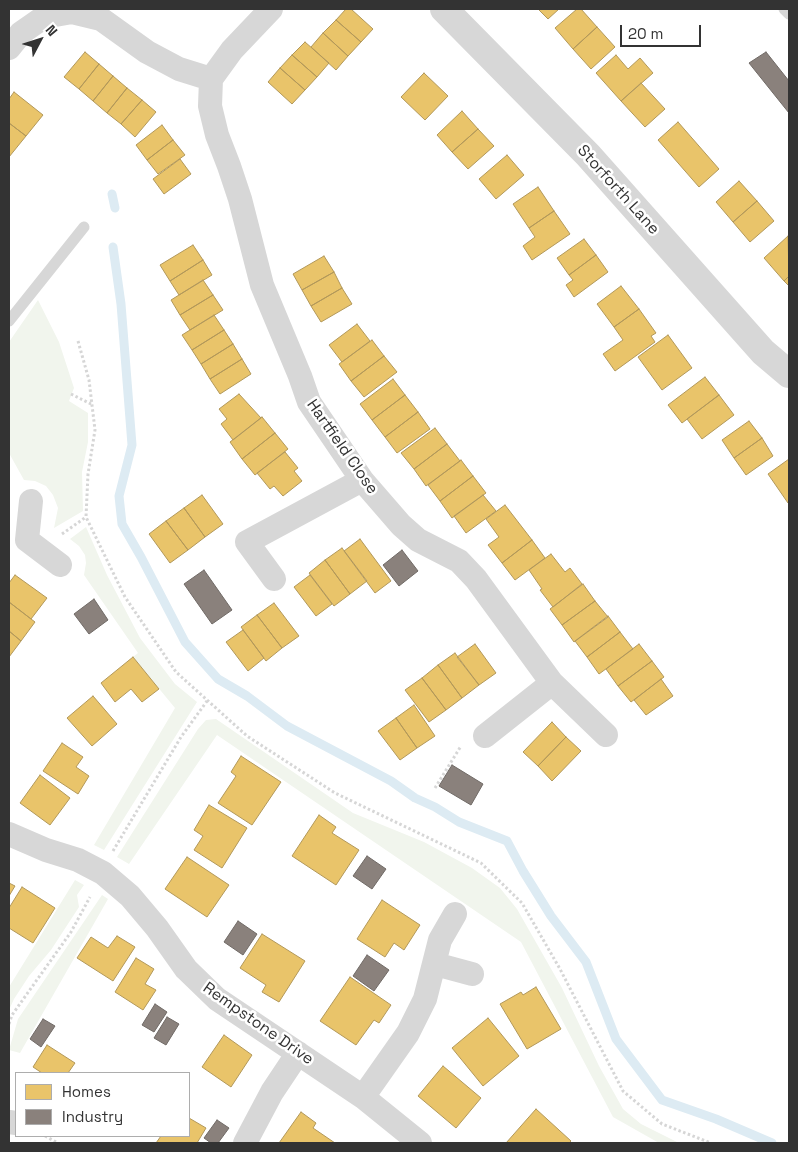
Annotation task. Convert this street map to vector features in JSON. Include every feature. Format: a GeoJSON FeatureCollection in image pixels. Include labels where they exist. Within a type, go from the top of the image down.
{"type":"FeatureCollection","features":[{"type":"Feature","properties":{"kind":"street"},"geometry":{"type":"LineString","coordinates":[[9,48],[20,33],[44,17],[72,12],[101,19],[147,52],[179,69],[211,78],[232,50],[270,9]]}},
{"type":"Feature","properties":{"kind":"street","name":"Storforth Lane"},"geometry":{"type":"LineString","coordinates":[[444,9],[588,155],[764,352],[789,374]]}},
{"type":"Feature","properties":{"kind":"street","name":"Hartfield Close"},"geometry":{"type":"LineString","coordinates":[[211,78],[210,106],[217,136],[240,199],[262,285],[309,402],[362,480],[401,525],[418,540],[459,561],[476,578],[552,683],[606,735]]}},
{"type":"Feature","properties":{"kind":"street"},"geometry":{"type":"LineString","coordinates":[[274,579],[247,542],[362,480]]}},
{"type":"Feature","properties":{"kind":"street"},"geometry":{"type":"LineString","coordinates":[[31,501],[18,544],[60,565]]}},
{"type":"Feature","properties":{"kind":"street"},"geometry":{"type":"LineString","coordinates":[[485,736],[552,683]]}},
{"type":"Feature","properties":{"kind":"street","name":"Rempstone Drive"},"geometry":{"type":"LineString","coordinates":[[9,834],[46,850],[78,860],[103,873],[130,896],[157,928],[186,969],[200,984],[218,999],[280,1042],[363,1097],[420,1143]]}},
{"type":"Feature","properties":{"kind":"street"},"geometry":{"type":"LineString","coordinates":[[363,1097],[408,1033],[424,999],[440,940],[455,914]]}},
{"type":"Feature","properties":{"kind":"street"},"geometry":{"type":"LineString","coordinates":[[434,964],[472,974]]}},
{"type":"Feature","properties":{"kind":"street"},"geometry":{"type":"LineString","coordinates":[[245,1143],[272,1092],[298,1053]]}},
{"type":"Feature","properties":{"kind":"lane"},"geometry":{"type":"LineString","coordinates":[[784,9],[789,14]]}},
{"type":"Feature","properties":{"kind":"lane"},"geometry":{"type":"LineString","coordinates":[[9,321],[84,227]]}},
{"type":"Feature","properties":{"kind":"path"},"geometry":{"type":"LineString","coordinates":[[78,341],[89,380],[95,430],[88,474],[86,517],[125,598],[176,672],[247,736],[335,793],[481,863],[522,903],[560,969],[623,1091],[662,1124],[711,1143]]}},
{"type":"Feature","properties":{"kind":"path"},"geometry":{"type":"LineString","coordinates":[[71,394],[92,404]]}},
{"type":"Feature","properties":{"kind":"path"},"geometry":{"type":"LineString","coordinates":[[435,788],[466,738],[485,736]]}},
{"type":"Feature","properties":{"kind":"path"},"geometry":{"type":"LineString","coordinates":[[47,1137],[58,1143]]}},
{"type":"Feature","properties":{"kind":"shaded area"},"geometry":{"type":"Polygon","coordinates":[[[38,300],[59,342],[74,388],[69,401],[88,413],[88,442],[82,472],[83,511],[54,528],[58,508],[53,495],[46,486],[35,481],[24,480],[9,453],[9,342],[38,300]]]}},
{"type":"Feature","properties":{"kind":"shaded area"},"geometry":{"type":"Polygon","coordinates":[[[86,527],[107,575],[140,638],[175,684],[197,702],[104,850],[94,845],[175,708],[133,657],[138,653],[84,575],[85,555],[79,546],[70,539],[86,527]]]}},
{"type":"Feature","properties":{"kind":"shaded area"},"geometry":{"type":"Polygon","coordinates":[[[216,719],[353,813],[424,842],[472,868],[500,888],[517,909],[562,988],[599,1066],[623,1109],[641,1124],[679,1143],[659,1143],[613,1117],[521,942],[217,735],[129,864],[117,857],[198,729],[206,720],[216,719]]]}},
{"type":"Feature","properties":{"kind":"shaded area"},"geometry":{"type":"Polygon","coordinates":[[[75,880],[84,885],[77,895],[79,907],[51,950],[29,976],[9,1010],[9,987],[75,880]]]}},
{"type":"Feature","properties":{"kind":"shaded area"},"geometry":{"type":"Polygon","coordinates":[[[102,895],[108,899],[20,1053],[9,1050],[18,1019],[102,895]]]}},
{"type":"Feature","properties":{"kind":"building: Homes"},"geometry":{"type":"Polygon","coordinates":[[[346,9],[351,9],[373,29],[361,42],[336,20],[346,9]]]}},
{"type":"Feature","properties":{"kind":"building: Homes"},"geometry":{"type":"Polygon","coordinates":[[[538,9],[559,9],[548,19],[538,9]]]}},
{"type":"Feature","properties":{"kind":"building: Homes"},"geometry":{"type":"Polygon","coordinates":[[[577,9],[581,9],[597,27],[573,49],[555,28],[577,9]]]}},
{"type":"Feature","properties":{"kind":"building: Homes"},"geometry":{"type":"Polygon","coordinates":[[[336,20],[361,42],[348,56],[323,33],[336,20]]]}},
{"type":"Feature","properties":{"kind":"building: Homes"},"geometry":{"type":"Polygon","coordinates":[[[597,27],[615,47],[591,69],[573,49],[597,27]]]}},
{"type":"Feature","properties":{"kind":"building: Homes"},"geometry":{"type":"Polygon","coordinates":[[[323,33],[348,56],[336,70],[311,47],[323,33]]]}},
{"type":"Feature","properties":{"kind":"building: Homes"},"geometry":{"type":"Polygon","coordinates":[[[305,42],[329,63],[317,77],[292,55],[305,42]]]}},
{"type":"Feature","properties":{"kind":"building: Homes"},"geometry":{"type":"Polygon","coordinates":[[[85,52],[99,64],[79,89],[64,77],[85,52]]]}},
{"type":"Feature","properties":{"kind":"building: Homes"},"geometry":{"type":"Polygon","coordinates":[[[292,55],[317,77],[305,90],[280,68],[292,55]]]}},
{"type":"Feature","properties":{"kind":"building: Homes"},"geometry":{"type":"Polygon","coordinates":[[[616,55],[628,69],[640,58],[653,73],[621,101],[596,73],[616,55]]]}},
{"type":"Feature","properties":{"kind":"building: Homes"},"geometry":{"type":"Polygon","coordinates":[[[99,64],[113,76],[93,101],[79,89],[99,64]]]}},
{"type":"Feature","properties":{"kind":"building: Homes"},"geometry":{"type":"Polygon","coordinates":[[[280,68],[305,90],[292,104],[268,82],[280,68]]]}},
{"type":"Feature","properties":{"kind":"building: Homes"},"geometry":{"type":"Polygon","coordinates":[[[424,73],[448,96],[425,120],[401,97],[424,73]]]}},
{"type":"Feature","properties":{"kind":"building: Homes"},"geometry":{"type":"Polygon","coordinates":[[[113,76],[127,88],[107,113],[93,101],[113,76]]]}},
{"type":"Feature","properties":{"kind":"building: Homes"},"geometry":{"type":"Polygon","coordinates":[[[641,83],[665,109],[645,127],[621,101],[641,83]]]}},
{"type":"Feature","properties":{"kind":"building: Homes"},"geometry":{"type":"Polygon","coordinates":[[[127,88],[142,100],[121,124],[107,113],[127,88]]]}},
{"type":"Feature","properties":{"kind":"building: Homes"},"geometry":{"type":"Polygon","coordinates":[[[14,92],[43,115],[26,136],[9,123],[9,99],[14,92]]]}},
{"type":"Feature","properties":{"kind":"building: Homes"},"geometry":{"type":"Polygon","coordinates":[[[142,100],[156,112],[135,137],[121,124],[142,100]]]}},
{"type":"Feature","properties":{"kind":"building: Homes"},"geometry":{"type":"Polygon","coordinates":[[[462,111],[478,129],[452,152],[437,135],[462,111]]]}},
{"type":"Feature","properties":{"kind":"building: Homes"},"geometry":{"type":"Polygon","coordinates":[[[678,122],[719,169],[699,187],[658,140],[678,122]]]}},
{"type":"Feature","properties":{"kind":"building: Homes"},"geometry":{"type":"Polygon","coordinates":[[[9,123],[26,136],[9,157],[9,123]]]}},
{"type":"Feature","properties":{"kind":"building: Homes"},"geometry":{"type":"Polygon","coordinates":[[[162,125],[173,140],[147,160],[136,145],[162,125]]]}},
{"type":"Feature","properties":{"kind":"building: Homes"},"geometry":{"type":"Polygon","coordinates":[[[478,129],[494,146],[468,169],[452,152],[478,129]]]}},
{"type":"Feature","properties":{"kind":"building: Homes"},"geometry":{"type":"Polygon","coordinates":[[[173,140],[185,155],[158,174],[147,160],[173,140]]]}},
{"type":"Feature","properties":{"kind":"building: Homes"},"geometry":{"type":"Polygon","coordinates":[[[507,155],[524,175],[496,199],[479,179],[507,155]]]}},
{"type":"Feature","properties":{"kind":"building: Homes"},"geometry":{"type":"Polygon","coordinates":[[[180,159],[191,174],[164,194],[153,179],[180,159]]]}},
{"type":"Feature","properties":{"kind":"building: Homes"},"geometry":{"type":"Polygon","coordinates":[[[739,181],[757,201],[733,222],[716,202],[739,181]]]}},
{"type":"Feature","properties":{"kind":"building: Homes"},"geometry":{"type":"Polygon","coordinates":[[[538,187],[554,211],[529,228],[513,204],[538,187]]]}},
{"type":"Feature","properties":{"kind":"building: Homes"},"geometry":{"type":"Polygon","coordinates":[[[757,201],[774,221],[750,242],[733,222],[757,201]]]}},
{"type":"Feature","properties":{"kind":"building: Homes"},"geometry":{"type":"Polygon","coordinates":[[[554,211],[570,234],[532,260],[523,246],[535,237],[529,228],[554,211]]]}},
{"type":"Feature","properties":{"kind":"building: Homes"},"geometry":{"type":"Polygon","coordinates":[[[788,236],[789,276],[784,281],[764,258],[788,236]]]}},
{"type":"Feature","properties":{"kind":"building: Homes"},"geometry":{"type":"Polygon","coordinates":[[[584,239],[596,255],[569,275],[557,258],[584,239]]]}},
{"type":"Feature","properties":{"kind":"building: Homes"},"geometry":{"type":"Polygon","coordinates":[[[193,245],[203,260],[170,281],[160,265],[193,245]]]}},
{"type":"Feature","properties":{"kind":"building: Homes"},"geometry":{"type":"Polygon","coordinates":[[[596,255],[608,272],[574,297],[566,285],[573,280],[569,275],[596,255]]]}},
{"type":"Feature","properties":{"kind":"building: Homes"},"geometry":{"type":"Polygon","coordinates":[[[324,256],[334,272],[302,290],[293,274],[324,256]]]}},
{"type":"Feature","properties":{"kind":"building: Homes"},"geometry":{"type":"Polygon","coordinates":[[[203,260],[212,275],[179,295],[170,281],[203,260]]]}},
{"type":"Feature","properties":{"kind":"building: Homes"},"geometry":{"type":"Polygon","coordinates":[[[334,272],[342,288],[311,306],[302,290],[334,272]]]}},
{"type":"Feature","properties":{"kind":"building: Homes"},"geometry":{"type":"Polygon","coordinates":[[[789,276],[789,286],[784,281],[789,276]]]}},
{"type":"Feature","properties":{"kind":"building: Homes"},"geometry":{"type":"Polygon","coordinates":[[[203,280],[213,295],[180,315],[171,300],[203,280]]]}},
{"type":"Feature","properties":{"kind":"building: Homes"},"geometry":{"type":"Polygon","coordinates":[[[621,286],[639,309],[614,327],[597,304],[621,286]]]}},
{"type":"Feature","properties":{"kind":"building: Homes"},"geometry":{"type":"Polygon","coordinates":[[[342,288],[352,304],[321,322],[311,306],[342,288]]]}},
{"type":"Feature","properties":{"kind":"building: Homes"},"geometry":{"type":"Polygon","coordinates":[[[213,295],[223,310],[190,330],[180,315],[213,295]]]}},
{"type":"Feature","properties":{"kind":"building: Homes"},"geometry":{"type":"Polygon","coordinates":[[[639,309],[656,333],[651,336],[655,342],[615,371],[603,354],[623,340],[614,327],[639,309]]]}},
{"type":"Feature","properties":{"kind":"building: Homes"},"geometry":{"type":"Polygon","coordinates":[[[214,315],[224,330],[192,350],[182,335],[214,315]]]}},
{"type":"Feature","properties":{"kind":"building: Homes"},"geometry":{"type":"Polygon","coordinates":[[[357,324],[370,341],[342,362],[329,345],[357,324]]]}},
{"type":"Feature","properties":{"kind":"building: Homes"},"geometry":{"type":"Polygon","coordinates":[[[224,330],[233,344],[201,364],[192,350],[224,330]]]}},
{"type":"Feature","properties":{"kind":"building: Homes"},"geometry":{"type":"Polygon","coordinates":[[[668,335],[692,368],[662,390],[638,357],[668,335]]]}},
{"type":"Feature","properties":{"kind":"building: Homes"},"geometry":{"type":"Polygon","coordinates":[[[372,340],[384,356],[351,381],[339,364],[372,340]]]}},
{"type":"Feature","properties":{"kind":"building: Homes"},"geometry":{"type":"Polygon","coordinates":[[[233,344],[242,359],[210,379],[201,364],[233,344]]]}},
{"type":"Feature","properties":{"kind":"building: Homes"},"geometry":{"type":"Polygon","coordinates":[[[384,356],[397,372],[364,397],[351,381],[384,356]]]}},
{"type":"Feature","properties":{"kind":"building: Homes"},"geometry":{"type":"Polygon","coordinates":[[[242,359],[251,374],[220,394],[210,379],[242,359]]]}},
{"type":"Feature","properties":{"kind":"building: Homes"},"geometry":{"type":"Polygon","coordinates":[[[705,377],[719,395],[682,423],[668,405],[705,377]]]}},
{"type":"Feature","properties":{"kind":"building: Homes"},"geometry":{"type":"Polygon","coordinates":[[[393,379],[405,395],[372,420],[360,404],[393,379]]]}},
{"type":"Feature","properties":{"kind":"building: Homes"},"geometry":{"type":"Polygon","coordinates":[[[239,394],[261,418],[233,440],[221,424],[227,419],[219,409],[239,394]]]}},
{"type":"Feature","properties":{"kind":"building: Homes"},"geometry":{"type":"Polygon","coordinates":[[[405,395],[418,412],[385,437],[372,420],[405,395]]]}},
{"type":"Feature","properties":{"kind":"building: Homes"},"geometry":{"type":"Polygon","coordinates":[[[719,395],[734,415],[702,439],[687,419],[719,395]]]}},
{"type":"Feature","properties":{"kind":"building: Homes"},"geometry":{"type":"Polygon","coordinates":[[[418,412],[430,429],[397,453],[385,437],[418,412]]]}},
{"type":"Feature","properties":{"kind":"building: Homes"},"geometry":{"type":"Polygon","coordinates":[[[262,417],[275,433],[242,459],[230,442],[262,417]]]}},
{"type":"Feature","properties":{"kind":"building: Homes"},"geometry":{"type":"Polygon","coordinates":[[[749,421],[762,438],[734,458],[722,440],[749,421]]]}},
{"type":"Feature","properties":{"kind":"building: Homes"},"geometry":{"type":"Polygon","coordinates":[[[435,428],[447,444],[414,469],[401,453],[435,428]]]}},
{"type":"Feature","properties":{"kind":"building: Homes"},"geometry":{"type":"Polygon","coordinates":[[[275,433],[288,449],[255,475],[242,459],[275,433]]]}},
{"type":"Feature","properties":{"kind":"building: Homes"},"geometry":{"type":"Polygon","coordinates":[[[762,438],[773,456],[746,475],[734,458],[762,438]]]}},
{"type":"Feature","properties":{"kind":"building: Homes"},"geometry":{"type":"Polygon","coordinates":[[[447,444],[460,461],[426,486],[414,469],[447,444]]]}},
{"type":"Feature","properties":{"kind":"building: Homes"},"geometry":{"type":"Polygon","coordinates":[[[285,452],[298,468],[294,471],[302,481],[283,496],[274,486],[270,489],[257,473],[285,452]]]}},
{"type":"Feature","properties":{"kind":"building: Homes"},"geometry":{"type":"Polygon","coordinates":[[[789,459],[789,502],[788,503],[768,474],[789,459]]]}},
{"type":"Feature","properties":{"kind":"building: Homes"},"geometry":{"type":"Polygon","coordinates":[[[461,460],[473,476],[440,501],[428,485],[461,460]]]}},
{"type":"Feature","properties":{"kind":"building: Homes"},"geometry":{"type":"Polygon","coordinates":[[[473,476],[486,493],[452,518],[440,501],[473,476]]]}},
{"type":"Feature","properties":{"kind":"building: Homes"},"geometry":{"type":"Polygon","coordinates":[[[202,495],[223,524],[205,537],[184,508],[202,495]]]}},
{"type":"Feature","properties":{"kind":"building: Homes"},"geometry":{"type":"Polygon","coordinates":[[[483,495],[496,511],[466,533],[454,516],[483,495]]]}},
{"type":"Feature","properties":{"kind":"building: Homes"},"geometry":{"type":"Polygon","coordinates":[[[505,505],[532,540],[502,563],[488,545],[499,537],[486,519],[505,505]]]}},
{"type":"Feature","properties":{"kind":"building: Homes"},"geometry":{"type":"Polygon","coordinates":[[[184,508],[205,537],[188,550],[166,521],[184,508]]]}},
{"type":"Feature","properties":{"kind":"building: Homes"},"geometry":{"type":"Polygon","coordinates":[[[166,521],[188,550],[170,563],[149,534],[166,521]]]}},
{"type":"Feature","properties":{"kind":"building: Homes"},"geometry":{"type":"Polygon","coordinates":[[[360,539],[391,581],[375,593],[344,551],[360,539]]]}},
{"type":"Feature","properties":{"kind":"building: Homes"},"geometry":{"type":"Polygon","coordinates":[[[532,540],[545,558],[515,580],[502,563],[532,540]]]}},
{"type":"Feature","properties":{"kind":"building: Homes"},"geometry":{"type":"Polygon","coordinates":[[[342,548],[367,581],[350,594],[325,560],[342,548]]]}},
{"type":"Feature","properties":{"kind":"building: Homes"},"geometry":{"type":"Polygon","coordinates":[[[551,554],[565,572],[570,568],[582,584],[553,607],[540,590],[542,589],[529,570],[551,554]]]}},
{"type":"Feature","properties":{"kind":"building: Homes"},"geometry":{"type":"Polygon","coordinates":[[[325,560],[350,594],[334,606],[309,573],[325,560]]]}},
{"type":"Feature","properties":{"kind":"building: Homes"},"geometry":{"type":"Polygon","coordinates":[[[15,575],[47,598],[31,619],[9,602],[9,583],[15,575]]]}},
{"type":"Feature","properties":{"kind":"building: Homes"},"geometry":{"type":"Polygon","coordinates":[[[310,575],[332,604],[316,616],[294,587],[310,575]]]}},
{"type":"Feature","properties":{"kind":"building: Homes"},"geometry":{"type":"Polygon","coordinates":[[[583,584],[595,601],[562,625],[550,609],[583,584]]]}},
{"type":"Feature","properties":{"kind":"building: Homes"},"geometry":{"type":"Polygon","coordinates":[[[595,601],[608,617],[574,642],[562,625],[595,601]]]}},
{"type":"Feature","properties":{"kind":"building: Homes"},"geometry":{"type":"Polygon","coordinates":[[[9,602],[35,622],[21,641],[9,631],[9,602]]]}},
{"type":"Feature","properties":{"kind":"building: Homes"},"geometry":{"type":"Polygon","coordinates":[[[274,603],[299,636],[282,648],[257,615],[274,603]]]}},
{"type":"Feature","properties":{"kind":"building: Homes"},"geometry":{"type":"Polygon","coordinates":[[[257,615],[282,648],[266,661],[241,627],[257,615]]]}},
{"type":"Feature","properties":{"kind":"building: Homes"},"geometry":{"type":"Polygon","coordinates":[[[608,616],[620,632],[587,657],[575,641],[608,616]]]}},
{"type":"Feature","properties":{"kind":"building: Homes"},"geometry":{"type":"Polygon","coordinates":[[[243,630],[264,658],[248,671],[226,642],[243,630]]]}},
{"type":"Feature","properties":{"kind":"building: Homes"},"geometry":{"type":"Polygon","coordinates":[[[9,631],[21,641],[9,657],[9,631]]]}},
{"type":"Feature","properties":{"kind":"building: Homes"},"geometry":{"type":"Polygon","coordinates":[[[620,632],[633,649],[599,674],[587,657],[620,632]]]}},
{"type":"Feature","properties":{"kind":"building: Homes"},"geometry":{"type":"Polygon","coordinates":[[[475,644],[496,673],[479,685],[457,657],[475,644]]]}},
{"type":"Feature","properties":{"kind":"building: Homes"},"geometry":{"type":"Polygon","coordinates":[[[639,644],[652,661],[618,686],[606,669],[639,644]]]}},
{"type":"Feature","properties":{"kind":"building: Homes"},"geometry":{"type":"Polygon","coordinates":[[[455,653],[479,685],[462,698],[438,665],[455,653]]]}},
{"type":"Feature","properties":{"kind":"building: Homes"},"geometry":{"type":"Polygon","coordinates":[[[133,657],[159,689],[142,702],[131,689],[115,702],[101,683],[133,657]]]}},
{"type":"Feature","properties":{"kind":"building: Homes"},"geometry":{"type":"Polygon","coordinates":[[[652,661],[664,677],[631,702],[618,686],[652,661]]]}},
{"type":"Feature","properties":{"kind":"building: Homes"},"geometry":{"type":"Polygon","coordinates":[[[438,665],[462,698],[446,710],[422,678],[438,665]]]}},
{"type":"Feature","properties":{"kind":"building: Homes"},"geometry":{"type":"Polygon","coordinates":[[[422,678],[446,710],[429,722],[405,690],[422,678]]]}},
{"type":"Feature","properties":{"kind":"building: Homes"},"geometry":{"type":"Polygon","coordinates":[[[661,679],[673,696],[646,715],[634,700],[661,679]]]}},
{"type":"Feature","properties":{"kind":"building: Homes"},"geometry":{"type":"Polygon","coordinates":[[[93,696],[117,724],[92,746],[67,718],[93,696]]]}},
{"type":"Feature","properties":{"kind":"building: Homes"},"geometry":{"type":"Polygon","coordinates":[[[414,705],[435,736],[417,748],[396,718],[414,705]]]}},
{"type":"Feature","properties":{"kind":"building: Homes"},"geometry":{"type":"Polygon","coordinates":[[[396,718],[417,748],[400,760],[378,731],[396,718]]]}},
{"type":"Feature","properties":{"kind":"building: Homes"},"geometry":{"type":"Polygon","coordinates":[[[552,722],[566,737],[538,766],[523,752],[552,722]]]}},
{"type":"Feature","properties":{"kind":"building: Homes"},"geometry":{"type":"Polygon","coordinates":[[[566,737],[581,751],[552,781],[538,766],[566,737]]]}},
{"type":"Feature","properties":{"kind":"building: Homes"},"geometry":{"type":"Polygon","coordinates":[[[62,743],[83,757],[76,767],[89,776],[78,794],[43,771],[62,743]]]}},
{"type":"Feature","properties":{"kind":"building: Homes"},"geometry":{"type":"Polygon","coordinates":[[[241,756],[281,782],[252,825],[218,803],[236,776],[231,772],[241,756]]]}},
{"type":"Feature","properties":{"kind":"building: Homes"},"geometry":{"type":"Polygon","coordinates":[[[40,775],[70,798],[50,825],[20,803],[40,775]]]}},
{"type":"Feature","properties":{"kind":"building: Homes"},"geometry":{"type":"Polygon","coordinates":[[[209,805],[247,828],[222,868],[194,850],[203,836],[194,830],[209,805]]]}},
{"type":"Feature","properties":{"kind":"building: Homes"},"geometry":{"type":"Polygon","coordinates":[[[319,815],[336,827],[332,833],[359,850],[336,885],[292,856],[319,815]]]}},
{"type":"Feature","properties":{"kind":"building: Homes"},"geometry":{"type":"Polygon","coordinates":[[[187,857],[229,885],[207,917],[165,889],[187,857]]]}},
{"type":"Feature","properties":{"kind":"building: Homes"},"geometry":{"type":"Polygon","coordinates":[[[9,883],[15,886],[9,896],[9,883]]]}},
{"type":"Feature","properties":{"kind":"building: Homes"},"geometry":{"type":"Polygon","coordinates":[[[22,887],[55,908],[33,943],[9,928],[9,908],[22,887]]]}},
{"type":"Feature","properties":{"kind":"building: Homes"},"geometry":{"type":"Polygon","coordinates":[[[382,900],[420,925],[404,950],[394,943],[385,957],[357,939],[382,900]]]}},
{"type":"Feature","properties":{"kind":"building: Homes"},"geometry":{"type":"Polygon","coordinates":[[[262,934],[305,961],[279,1002],[262,992],[266,985],[240,968],[262,934]]]}},
{"type":"Feature","properties":{"kind":"building: Homes"},"geometry":{"type":"Polygon","coordinates":[[[117,936],[135,947],[113,981],[77,958],[91,937],[108,948],[117,936]]]}},
{"type":"Feature","properties":{"kind":"building: Homes"},"geometry":{"type":"Polygon","coordinates":[[[136,958],[154,969],[145,984],[156,990],[143,1010],[115,992],[136,958]]]}},
{"type":"Feature","properties":{"kind":"building: Homes"},"geometry":{"type":"Polygon","coordinates":[[[350,977],[391,1005],[379,1023],[374,1020],[356,1045],[320,1021],[350,977]]]}},
{"type":"Feature","properties":{"kind":"building: Homes"},"geometry":{"type":"Polygon","coordinates":[[[536,987],[561,1029],[527,1049],[500,1004],[521,992],[523,995],[536,987]]]}},
{"type":"Feature","properties":{"kind":"building: Homes"},"geometry":{"type":"Polygon","coordinates":[[[488,1018],[519,1056],[483,1086],[452,1048],[488,1018]]]}},
{"type":"Feature","properties":{"kind":"building: Homes"},"geometry":{"type":"Polygon","coordinates":[[[224,1035],[252,1055],[231,1087],[202,1067],[224,1035]]]}},
{"type":"Feature","properties":{"kind":"building: Homes"},"geometry":{"type":"Polygon","coordinates":[[[47,1045],[75,1063],[69,1072],[40,1072],[33,1067],[47,1045]]]}},
{"type":"Feature","properties":{"kind":"building: Homes"},"geometry":{"type":"Polygon","coordinates":[[[443,1066],[481,1098],[456,1128],[418,1096],[443,1066]]]}},
{"type":"Feature","properties":{"kind":"building: Homes"},"geometry":{"type":"Polygon","coordinates":[[[536,1109],[571,1141],[569,1143],[506,1143],[536,1109]]]}},
{"type":"Feature","properties":{"kind":"building: Homes"},"geometry":{"type":"Polygon","coordinates":[[[301,1112],[316,1123],[313,1128],[335,1143],[279,1143],[301,1112]]]}},
{"type":"Feature","properties":{"kind":"building: Homes"},"geometry":{"type":"Polygon","coordinates":[[[190,1119],[206,1128],[197,1143],[156,1143],[160,1137],[190,1137],[190,1119]]]}},
{"type":"Feature","properties":{"kind":"building: Industry"},"geometry":{"type":"Polygon","coordinates":[[[766,52],[789,81],[789,113],[749,63],[766,52]]]}},
{"type":"Feature","properties":{"kind":"building: Industry"},"geometry":{"type":"Polygon","coordinates":[[[402,550],[418,571],[399,586],[383,565],[402,550]]]}},
{"type":"Feature","properties":{"kind":"building: Industry"},"geometry":{"type":"Polygon","coordinates":[[[204,570],[232,610],[212,624],[184,584],[204,570]]]}},
{"type":"Feature","properties":{"kind":"building: Industry"},"geometry":{"type":"Polygon","coordinates":[[[94,599],[108,620],[89,634],[74,614],[94,599]]]}},
{"type":"Feature","properties":{"kind":"building: Industry"},"geometry":{"type":"Polygon","coordinates":[[[452,765],[483,784],[471,805],[439,786],[452,765]]]}},
{"type":"Feature","properties":{"kind":"building: Industry"},"geometry":{"type":"Polygon","coordinates":[[[367,856],[386,869],[372,889],[353,876],[367,856]]]}},
{"type":"Feature","properties":{"kind":"building: Industry"},"geometry":{"type":"Polygon","coordinates":[[[238,921],[257,934],[243,955],[224,942],[238,921]]]}},
{"type":"Feature","properties":{"kind":"building: Industry"},"geometry":{"type":"Polygon","coordinates":[[[367,955],[389,970],[374,991],[353,976],[367,955]]]}},
{"type":"Feature","properties":{"kind":"building: Industry"},"geometry":{"type":"Polygon","coordinates":[[[155,1004],[167,1012],[154,1032],[142,1025],[155,1004]]]}},
{"type":"Feature","properties":{"kind":"building: Industry"},"geometry":{"type":"Polygon","coordinates":[[[167,1017],[179,1024],[166,1045],[154,1038],[167,1017]]]}},
{"type":"Feature","properties":{"kind":"building: Industry"},"geometry":{"type":"Polygon","coordinates":[[[43,1019],[55,1026],[41,1047],[30,1039],[43,1019]]]}},
{"type":"Feature","properties":{"kind":"building: Industry"},"geometry":{"type":"Polygon","coordinates":[[[217,1120],[229,1128],[218,1143],[211,1143],[204,1138],[217,1120]]]}},
{"type":"Feature","properties":{"kind":"waterway"},"geometry":{"type":"LineString","coordinates":[[112,194],[115,208]]}},
{"type":"Feature","properties":{"kind":"waterway"},"geometry":{"type":"LineString","coordinates":[[113,247],[121,304],[132,445],[119,496],[122,524],[185,642],[218,679],[247,696],[287,726],[391,781],[415,798],[435,807],[459,822],[507,841],[551,916],[586,962],[616,1039],[662,1100],[716,1119],[772,1143]]}}]}
